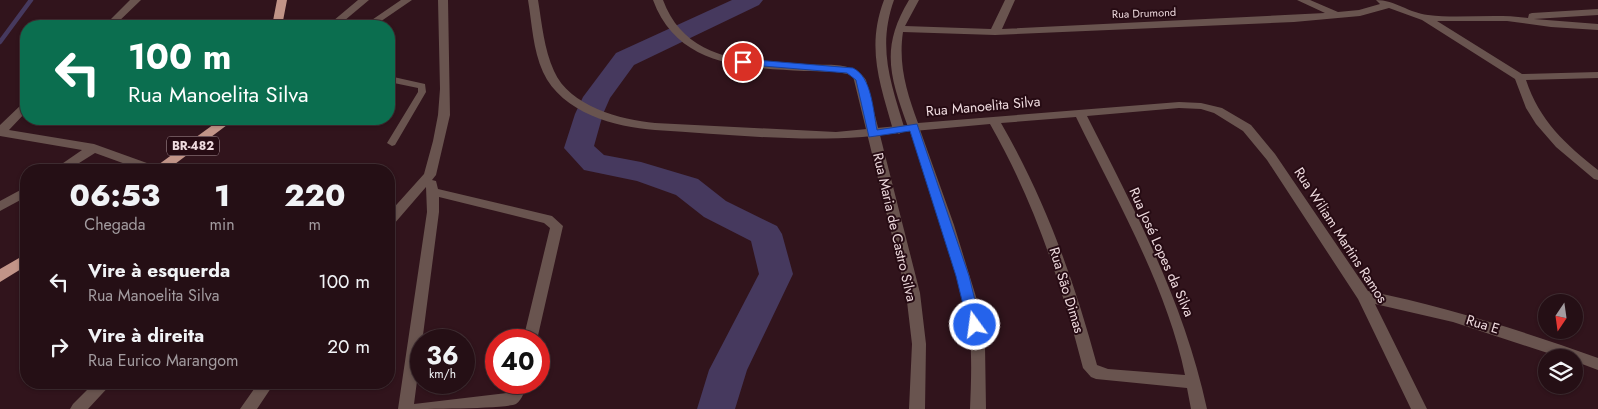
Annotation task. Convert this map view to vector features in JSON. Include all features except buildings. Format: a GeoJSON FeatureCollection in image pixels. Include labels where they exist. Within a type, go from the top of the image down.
{"type":"FeatureCollection","features":[{"type":"Feature","properties":{"kind":"highway"},"geometry":{"type":"LineString","coordinates":[[278,20],[282,0]]}},
{"type":"Feature","properties":{"kind":"highway","name":"BR-482"},"geometry":{"type":"LineString","coordinates":[[166,164],[220,125]]}},
{"type":"Feature","properties":{"kind":"highway"},"geometry":{"type":"LineString","coordinates":[[0,276],[20,263]]}},
{"type":"Feature","properties":{"kind":"street"},"geometry":{"type":"LineString","coordinates":[[115,20],[136,0]]}},
{"type":"Feature","properties":{"kind":"street"},"geometry":{"type":"LineString","coordinates":[[339,20],[364,0]]}},
{"type":"Feature","properties":{"kind":"street"},"geometry":{"type":"LineString","coordinates":[[377,20],[407,0]]}},
{"type":"Feature","properties":{"kind":"street","name":"Rua Manoelita Silva"},"geometry":{"type":"LineString","coordinates":[[533,0],[550,73],[562,90],[603,117],[645,125],[824,136],[873,134],[914,127],[993,119],[1179,106],[1201,106],[1218,110],[1232,117]]}},
{"type":"Feature","properties":{"kind":"street","name":"Rua Maria de Castro Silva"},"geometry":{"type":"LineString","coordinates":[[658,0],[669,25],[691,45],[709,54],[761,64],[849,70],[857,74],[861,80],[913,293],[918,344],[917,409]]}},
{"type":"Feature","properties":{"kind":"street"},"geometry":{"type":"LineString","coordinates":[[889,0],[880,23],[878,47],[899,130]]}},
{"type":"Feature","properties":{"kind":"street"},"geometry":{"type":"LineString","coordinates":[[914,0],[899,29],[895,63],[896,78],[963,276],[975,325],[979,369],[978,409]]}},
{"type":"Feature","properties":{"kind":"street"},"geometry":{"type":"LineString","coordinates":[[996,32],[1010,0]]}},
{"type":"Feature","properties":{"kind":"street"},"geometry":{"type":"LineString","coordinates":[[1302,0],[1339,16]]}},
{"type":"Feature","properties":{"kind":"street"},"geometry":{"type":"LineString","coordinates":[[406,409],[434,192],[430,175],[444,115],[442,1]]}},
{"type":"Feature","properties":{"kind":"street"},"geometry":{"type":"LineString","coordinates":[[1383,2],[1424,18],[1471,44],[1520,78],[1598,75]]}},
{"type":"Feature","properties":{"kind":"street","name":"Rua Drumond"},"geometry":{"type":"LineString","coordinates":[[899,29],[996,32],[1339,16],[1360,13],[1383,2]]}},
{"type":"Feature","properties":{"kind":"street"},"geometry":{"type":"LineString","coordinates":[[1424,18],[1507,18],[1598,12]]}},
{"type":"Feature","properties":{"kind":"street"},"geometry":{"type":"LineString","coordinates":[[1507,18],[1551,24],[1598,26]]}},
{"type":"Feature","properties":{"kind":"street"},"geometry":{"type":"LineString","coordinates":[[1520,78],[1524,94],[1539,122],[1553,139],[1598,176]]}},
{"type":"Feature","properties":{"kind":"street"},"geometry":{"type":"LineString","coordinates":[[0,132],[20,112]]}},
{"type":"Feature","properties":{"kind":"street","name":"Rua José Lopes da Silva"},"geometry":{"type":"LineString","coordinates":[[1080,113],[1172,308],[1194,382],[1199,409]]}},
{"type":"Feature","properties":{"kind":"street","name":"Rua Wiliam Martins Ramos"},"geometry":{"type":"LineString","coordinates":[[1232,117],[1247,128],[1271,157],[1364,296],[1419,409]]}},
{"type":"Feature","properties":{"kind":"street","name":"Rua São Dimas"},"geometry":{"type":"LineString","coordinates":[[993,119],[1013,152],[1040,208],[1066,279],[1090,368],[1096,373],[1108,375],[1194,382]]}},
{"type":"Feature","properties":{"kind":"street"},"geometry":{"type":"LineString","coordinates":[[0,132],[94,148],[138,164]]}},
{"type":"Feature","properties":{"kind":"street"},"geometry":{"type":"LineString","coordinates":[[69,164],[94,148]]}},
{"type":"Feature","properties":{"kind":"street"},"geometry":{"type":"LineString","coordinates":[[395,214],[430,175]]}},
{"type":"Feature","properties":{"kind":"street"},"geometry":{"type":"LineString","coordinates":[[434,192],[548,219],[557,226],[533,329]]}},
{"type":"Feature","properties":{"kind":"street"},"geometry":{"type":"LineString","coordinates":[[0,207],[20,195]]}},
{"type":"Feature","properties":{"kind":"street","name":"Rua E"},"geometry":{"type":"LineString","coordinates":[[1364,296],[1418,306],[1475,321],[1598,364]]}},
{"type":"Feature","properties":{"kind":"street"},"geometry":{"type":"LineString","coordinates":[[78,409],[99,389]]}},
{"type":"Feature","properties":{"kind":"street"},"geometry":{"type":"LineString","coordinates":[[248,409],[263,389]]}},
{"type":"Feature","properties":{"kind":"street"},"geometry":{"type":"LineString","coordinates":[[418,409],[511,399],[515,394]]}},
{"type":"Feature","properties":{"kind":"lane"},"geometry":{"type":"LineString","coordinates":[[392,143],[422,92],[422,86],[395,80]]}},
{"type":"Feature","properties":{"kind":"waterway"},"geometry":{"type":"LineString","coordinates":[[0,42],[31,0]]}},
{"type":"Feature","properties":{"kind":"waterway"},"geometry":{"type":"LineString","coordinates":[[716,409],[728,370],[776,274],[766,234],[715,209],[687,187],[641,172],[595,163],[579,148],[589,114],[597,97],[625,59],[751,0]]}},
{"type":"Feature","properties":{"kind":"route"},"geometry":{"type":"LineString","coordinates":[[743,62],[849,70],[857,74],[861,80],[873,134],[914,127],[963,276],[975,325]]}}]}
